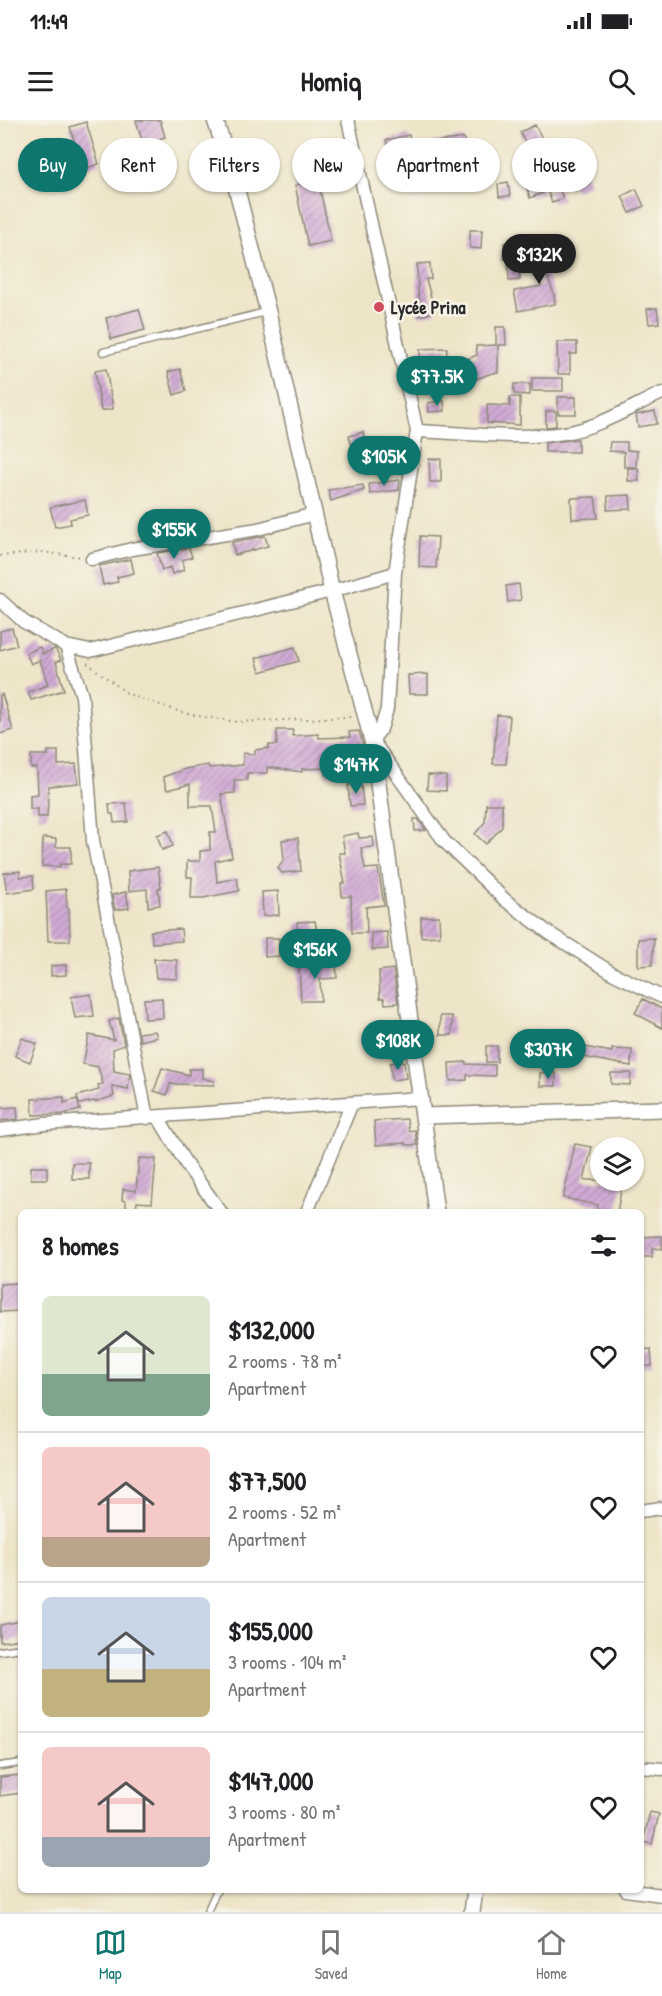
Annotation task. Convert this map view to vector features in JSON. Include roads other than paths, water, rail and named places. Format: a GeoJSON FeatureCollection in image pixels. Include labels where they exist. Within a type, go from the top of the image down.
{"type":"FeatureCollection","features":[{"type":"Feature","properties":{"kind":"street"},"geometry":{"type":"LineString","coordinates":[[216,120],[232,171],[332,591],[372,740],[436,1209]]}},
{"type":"Feature","properties":{"kind":"street"},"geometry":{"type":"LineString","coordinates":[[348,120],[417,431],[395,573],[387,709],[381,729],[372,740]]}},
{"type":"Feature","properties":{"kind":"street"},"geometry":{"type":"LineString","coordinates":[[417,431],[537,436],[566,433],[596,424],[662,393]]}},
{"type":"Feature","properties":{"kind":"street"},"geometry":{"type":"LineString","coordinates":[[92,559],[132,549],[258,529],[314,514]]}},
{"type":"Feature","properties":{"kind":"street"},"geometry":{"type":"LineString","coordinates":[[0,600],[24,622],[66,646],[90,651],[332,591],[395,573]]}},
{"type":"Feature","properties":{"kind":"street"},"geometry":{"type":"LineString","coordinates":[[66,646],[82,696],[93,841],[153,1118],[219,1209]]}},
{"type":"Feature","properties":{"kind":"street"},"geometry":{"type":"LineString","coordinates":[[372,740],[444,841],[505,900],[549,933],[614,974],[662,997]]}},
{"type":"Feature","properties":{"kind":"street"},"geometry":{"type":"LineString","coordinates":[[0,1130],[45,1124],[421,1098]]}},
{"type":"Feature","properties":{"kind":"street"},"geometry":{"type":"LineString","coordinates":[[308,1209],[352,1103]]}},
{"type":"Feature","properties":{"kind":"street"},"geometry":{"type":"LineString","coordinates":[[423,1116],[662,1109]]}},
{"type":"Feature","properties":{"kind":"street"},"geometry":{"type":"LineString","coordinates":[[644,1510],[662,1508]]}},
{"type":"Feature","properties":{"kind":"street"},"geometry":{"type":"LineString","coordinates":[[644,1767],[662,1769]]}},
{"type":"Feature","properties":{"kind":"street"},"geometry":{"type":"LineString","coordinates":[[644,1892],[662,1895]]}},
{"type":"Feature","properties":{"kind":"street"},"geometry":{"type":"LineString","coordinates":[[472,1912],[475,1893]]}},
{"type":"Feature","properties":{"kind":"lane"},"geometry":{"type":"LineString","coordinates":[[103,352],[267,312]]}},
{"type":"Feature","properties":{"kind":"lane"},"geometry":{"type":"LineString","coordinates":[[0,1651],[18,1648]]}},
{"type":"Feature","properties":{"kind":"lane"},"geometry":{"type":"LineString","coordinates":[[0,1766],[18,1763]]}},
{"type":"Feature","properties":{"kind":"lane"},"geometry":{"type":"LineString","coordinates":[[207,1912],[216,1893]]}},
{"type":"Feature","properties":{"kind":"place","name":"Lycée Prina"},"geometry":{"type":"Point","coordinates":[379,307]}}]}
